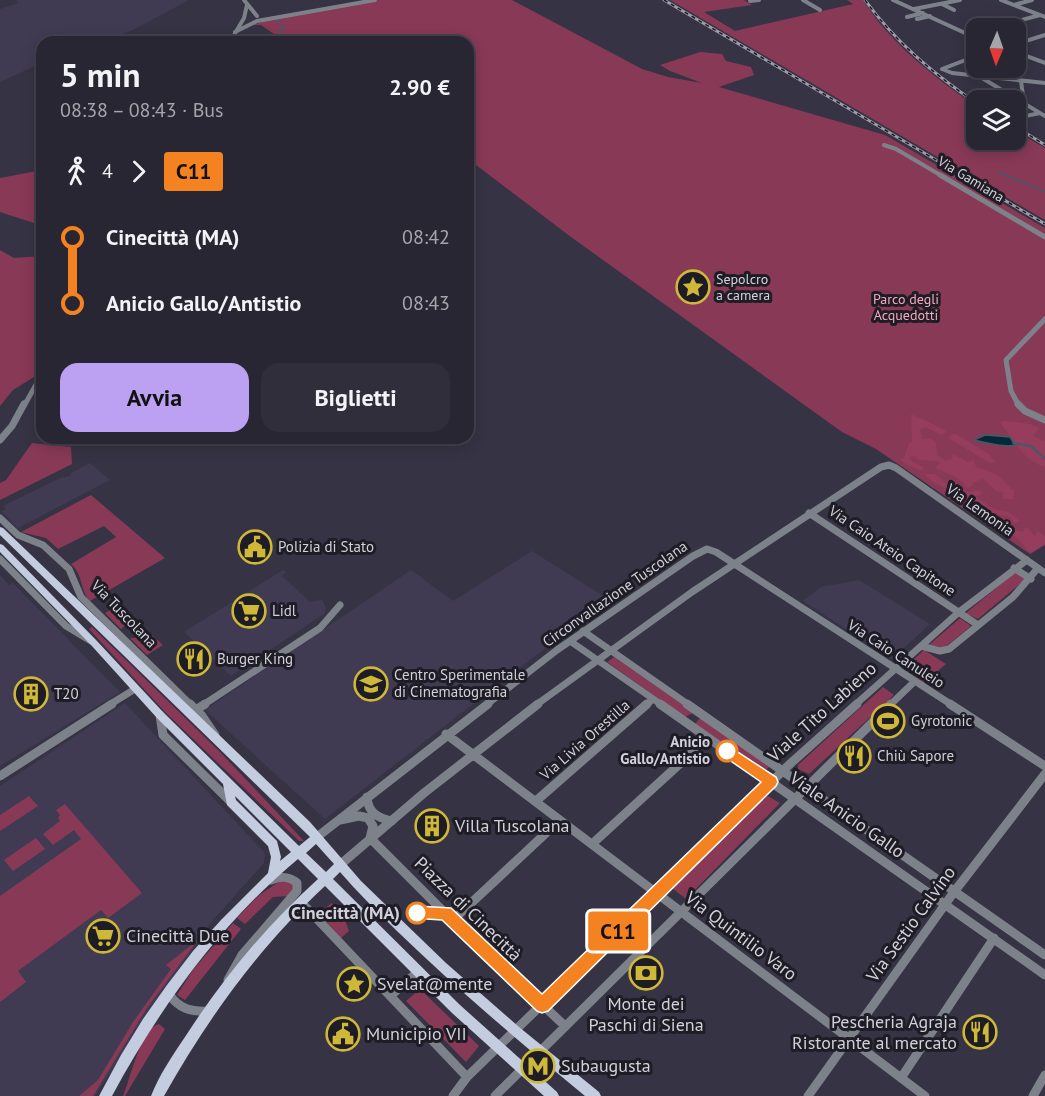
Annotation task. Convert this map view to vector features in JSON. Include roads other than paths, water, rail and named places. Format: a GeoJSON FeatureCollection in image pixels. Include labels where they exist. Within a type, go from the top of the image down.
{"type":"FeatureCollection","features":[{"type":"Feature","properties":{"kind":"main road","name":"Via Tuscolana"},"geometry":{"type":"LineString","coordinates":[[0,530],[317,837],[341,864]]}},
{"type":"Feature","properties":{"kind":"main road"},"geometry":{"type":"LineString","coordinates":[[0,548],[94,643],[159,715],[498,1048],[553,1096]]}},
{"type":"Feature","properties":{"kind":"main road"},"geometry":{"type":"LineString","coordinates":[[225,779],[231,793],[231,802],[273,844],[276,857],[273,872]]}},
{"type":"Feature","properties":{"kind":"main road"},"geometry":{"type":"LineString","coordinates":[[105,1096],[130,1051],[213,936],[273,872],[317,837]]}},
{"type":"Feature","properties":{"kind":"main road"},"geometry":{"type":"LineString","coordinates":[[157,1096],[209,1011],[249,959],[301,902],[341,864],[357,884],[442,967],[515,1031],[595,1096]]}},
{"type":"Feature","properties":{"kind":"street"},"geometry":{"type":"LineString","coordinates":[[244,0],[256,20]]}},
{"type":"Feature","properties":{"kind":"street"},"geometry":{"type":"LineString","coordinates":[[244,18],[256,20],[375,0]]}},
{"type":"Feature","properties":{"kind":"street"},"geometry":{"type":"LineString","coordinates":[[750,1],[759,0]]}},
{"type":"Feature","properties":{"kind":"street"},"geometry":{"type":"LineString","coordinates":[[803,0],[820,10]]}},
{"type":"Feature","properties":{"kind":"street"},"geometry":{"type":"LineString","coordinates":[[893,0],[966,33]]}},
{"type":"Feature","properties":{"kind":"street"},"geometry":{"type":"LineString","coordinates":[[914,9],[960,0]]}},
{"type":"Feature","properties":{"kind":"street"},"geometry":{"type":"LineString","coordinates":[[1001,0],[1045,17]]}},
{"type":"Feature","properties":{"kind":"street"},"geometry":{"type":"LineString","coordinates":[[1014,5],[1032,0]]}},
{"type":"Feature","properties":{"kind":"street"},"geometry":{"type":"LineString","coordinates":[[942,4],[954,10]]}},
{"type":"Feature","properties":{"kind":"street"},"geometry":{"type":"LineString","coordinates":[[233,36],[244,18],[247,5]]}},
{"type":"Feature","properties":{"kind":"street"},"geometry":{"type":"LineString","coordinates":[[907,17],[923,13]]}},
{"type":"Feature","properties":{"kind":"street"},"geometry":{"type":"LineString","coordinates":[[1026,19],[1040,15]]}},
{"type":"Feature","properties":{"kind":"street"},"geometry":{"type":"LineString","coordinates":[[917,20],[930,16]]}},
{"type":"Feature","properties":{"kind":"street"},"geometry":{"type":"LineString","coordinates":[[235,32],[256,20]]}},
{"type":"Feature","properties":{"kind":"street"},"geometry":{"type":"LineString","coordinates":[[1026,41],[1045,35]]}},
{"type":"Feature","properties":{"kind":"street"},"geometry":{"type":"LineString","coordinates":[[1026,56],[1045,63]]}},
{"type":"Feature","properties":{"kind":"street"},"geometry":{"type":"LineString","coordinates":[[966,59],[943,66],[944,71],[966,74]]}},
{"type":"Feature","properties":{"kind":"street"},"geometry":{"type":"LineString","coordinates":[[982,78],[1002,90]]}},
{"type":"Feature","properties":{"kind":"street"},"geometry":{"type":"LineString","coordinates":[[996,78],[1045,83]]}},
{"type":"Feature","properties":{"kind":"street"},"geometry":{"type":"LineString","coordinates":[[1021,81],[1022,90]]}},
{"type":"Feature","properties":{"kind":"street"},"geometry":{"type":"LineString","coordinates":[[1026,104],[1043,115]]}},
{"type":"Feature","properties":{"kind":"street"},"geometry":{"type":"LineString","coordinates":[[1026,117],[1043,115]]}},
{"type":"Feature","properties":{"kind":"street","name":"Via Gamiana"},"geometry":{"type":"LineString","coordinates":[[884,145],[896,149],[1045,237]]}},
{"type":"Feature","properties":{"kind":"street"},"geometry":{"type":"LineString","coordinates":[[1045,319],[1006,360],[1015,404],[1023,412],[1045,420]]}},
{"type":"Feature","properties":{"kind":"street"},"geometry":{"type":"LineString","coordinates":[[0,440],[12,426],[36,384]]}},
{"type":"Feature","properties":{"kind":"street"},"geometry":{"type":"LineString","coordinates":[[0,433],[12,426]]}},
{"type":"Feature","properties":{"kind":"street","name":"Via Lemonia"},"geometry":{"type":"LineString","coordinates":[[809,513],[881,467],[890,465],[1027,560],[1035,573],[1045,579]]}},
{"type":"Feature","properties":{"kind":"street"},"geometry":{"type":"LineString","coordinates":[[341,864],[474,754],[609,650],[809,513]]}},
{"type":"Feature","properties":{"kind":"street","name":"Via Caio Ateio Capitone"},"geometry":{"type":"LineString","coordinates":[[809,513],[959,612]]}},
{"type":"Feature","properties":{"kind":"street","name":"Via Tuscolana"},"geometry":{"type":"LineString","coordinates":[[0,518],[18,535],[43,544],[69,569],[81,597],[209,723],[219,742]]}},
{"type":"Feature","properties":{"kind":"street","name":"Circonvallazione Tuscolana"},"geometry":{"type":"LineString","coordinates":[[317,837],[446,734],[570,640],[702,550],[713,550],[733,563]]}},
{"type":"Feature","properties":{"kind":"street"},"geometry":{"type":"LineString","coordinates":[[0,559],[70,629],[94,643]]}},
{"type":"Feature","properties":{"kind":"street","name":"Viale Tito Labieno"},"geometry":{"type":"LineString","coordinates":[[515,1031],[771,782],[959,612],[1027,560]]}},
{"type":"Feature","properties":{"kind":"street","name":"Via Caio Canuleio"},"geometry":{"type":"LineString","coordinates":[[733,563],[1045,766]]}},
{"type":"Feature","properties":{"kind":"street"},"geometry":{"type":"LineString","coordinates":[[1014,568],[1023,572],[1035,573]]}},
{"type":"Feature","properties":{"kind":"street"},"geometry":{"type":"LineString","coordinates":[[921,646],[946,651],[1035,573]]}},
{"type":"Feature","properties":{"kind":"street","name":"Via Lemonia"},"geometry":{"type":"LineString","coordinates":[[1035,573],[1045,573]]}},
{"type":"Feature","properties":{"kind":"street"},"geometry":{"type":"LineString","coordinates":[[196,710],[317,629],[339,605]]}},
{"type":"Feature","properties":{"kind":"street"},"geometry":{"type":"LineString","coordinates":[[959,612],[978,625]]}},
{"type":"Feature","properties":{"kind":"street","name":"Viale Anicio Gallo"},"geometry":{"type":"LineString","coordinates":[[583,631],[1045,955]]}},
{"type":"Feature","properties":{"kind":"street","name":"Viale Anicio Gallo"},"geometry":{"type":"LineString","coordinates":[[570,640],[1045,975]]}},
{"type":"Feature","properties":{"kind":"street"},"geometry":{"type":"LineString","coordinates":[[495,1096],[805,787],[914,682]]}},
{"type":"Feature","properties":{"kind":"street"},"geometry":{"type":"LineString","coordinates":[[0,776],[135,689]]}},
{"type":"Feature","properties":{"kind":"street","name":"Via Livia Orestilla"},"geometry":{"type":"LineString","coordinates":[[536,801],[653,699]]}},
{"type":"Feature","properties":{"kind":"street"},"geometry":{"type":"LineString","coordinates":[[688,724],[700,713]]}},
{"type":"Feature","properties":{"kind":"street"},"geometry":{"type":"LineString","coordinates":[[159,715],[163,735],[231,802]]}},
{"type":"Feature","properties":{"kind":"street","name":"Via Quintilio Varo"},"geometry":{"type":"LineString","coordinates":[[446,734],[925,1096]]}},
{"type":"Feature","properties":{"kind":"street"},"geometry":{"type":"LineString","coordinates":[[592,844],[708,738]]}},
{"type":"Feature","properties":{"kind":"street","name":"Via Sestio Calvino"},"geometry":{"type":"LineString","coordinates":[[808,1096],[954,892],[1045,774]]}},
{"type":"Feature","properties":{"kind":"street"},"geometry":{"type":"LineString","coordinates":[[367,797],[367,806],[372,814],[392,821]]}},
{"type":"Feature","properties":{"kind":"street","name":"Piazza di Cinecittà"},"geometry":{"type":"LineString","coordinates":[[336,821],[356,817],[368,818],[373,826],[370,838],[566,1026]]}},
{"type":"Feature","properties":{"kind":"street"},"geometry":{"type":"LineString","coordinates":[[453,920],[560,820]]}},
{"type":"Feature","properties":{"kind":"street"},"geometry":{"type":"LineString","coordinates":[[224,991],[238,958],[298,888],[295,880],[288,876],[261,884]]}},
{"type":"Feature","properties":{"kind":"street"},"geometry":{"type":"LineString","coordinates":[[301,902],[467,1077]]}},
{"type":"Feature","properties":{"kind":"street"},"geometry":{"type":"LineString","coordinates":[[901,1078],[994,938]]}},
{"type":"Feature","properties":{"kind":"street"},"geometry":{"type":"LineString","coordinates":[[390,996],[419,971]]}},
{"type":"Feature","properties":{"kind":"street"},"geometry":{"type":"LineString","coordinates":[[169,994],[184,1010],[209,1011]]}},
{"type":"Feature","properties":{"kind":"street"},"geometry":{"type":"LineString","coordinates":[[453,1096],[467,1077],[515,1031]]}},
{"type":"Feature","properties":{"kind":"street"},"geometry":{"type":"LineString","coordinates":[[1033,1096],[1045,1075]]}},
{"type":"Feature","properties":{"kind":"water"},"geometry":{"type":"Polygon","coordinates":[[[985,435],[1010,437],[1015,445],[974,440],[985,435]]]}},
{"type":"Feature","properties":{"kind":"waterway"},"geometry":{"type":"LineString","coordinates":[[275,19],[285,28],[282,29]]}},
{"type":"Feature","properties":{"kind":"waterway"},"geometry":{"type":"LineString","coordinates":[[279,29],[281,36]]}},
{"type":"Feature","properties":{"kind":"waterway"},"geometry":{"type":"LineString","coordinates":[[998,172],[1045,191]]}},
{"type":"Feature","properties":{"kind":"waterway"},"geometry":{"type":"LineString","coordinates":[[1013,443],[1031,446],[1045,459]]}},
{"type":"Feature","properties":{"kind":"railway"},"geometry":{"type":"LineString","coordinates":[[664,0],[1045,224]]}},
{"type":"Feature","properties":{"kind":"railway"},"geometry":{"type":"LineString","coordinates":[[865,0],[902,43],[945,81],[966,96]]}},
{"type":"Feature","properties":{"kind":"railway"},"geometry":{"type":"LineString","coordinates":[[1026,133],[1045,145]]}},
{"type":"Feature","properties":{"kind":"place","name":"Sepolcro a camera"},"geometry":{"type":"Point","coordinates":[693,287]}},
{"type":"Feature","properties":{"kind":"place","name":"Polizia di Stato"},"geometry":{"type":"Point","coordinates":[255,547]}},
{"type":"Feature","properties":{"kind":"place","name":"Lidl"},"geometry":{"type":"Point","coordinates":[249,611]}},
{"type":"Feature","properties":{"kind":"place","name":"Burger King"},"geometry":{"type":"Point","coordinates":[194,659]}},
{"type":"Feature","properties":{"kind":"place","name":"Centro Sperimentale di Cinematografia"},"geometry":{"type":"Point","coordinates":[371,684]}},
{"type":"Feature","properties":{"kind":"place","name":"T20"},"geometry":{"type":"Point","coordinates":[31,694]}},
{"type":"Feature","properties":{"kind":"place","name":"Gyrotonic"},"geometry":{"type":"Point","coordinates":[888,721]}},
{"type":"Feature","properties":{"kind":"place","name":"Anicio Gallo/Antistio"},"geometry":{"type":"Point","coordinates":[727,751]}},
{"type":"Feature","properties":{"kind":"place","name":"Chiù Sapore"},"geometry":{"type":"Point","coordinates":[854,756]}},
{"type":"Feature","properties":{"kind":"place","name":"Villa Tuscolana"},"geometry":{"type":"Point","coordinates":[432,826]}},
{"type":"Feature","properties":{"kind":"place","name":"Cinecittà (MA)"},"geometry":{"type":"Point","coordinates":[417,913]}},
{"type":"Feature","properties":{"kind":"place","name":"Cinecittà Due"},"geometry":{"type":"Point","coordinates":[103,936]}},
{"type":"Feature","properties":{"kind":"place","name":"Monte dei Paschi di Siena"},"geometry":{"type":"Point","coordinates":[646,973]}},
{"type":"Feature","properties":{"kind":"place","name":"Svelat@mente"},"geometry":{"type":"Point","coordinates":[354,984]}},
{"type":"Feature","properties":{"kind":"place","name":"Pescheria Agraja Ristorante al mercato"},"geometry":{"type":"Point","coordinates":[980,1032]}},
{"type":"Feature","properties":{"kind":"place","name":"Municipio VII"},"geometry":{"type":"Point","coordinates":[343,1034]}},
{"type":"Feature","properties":{"kind":"place","name":"Subaugusta"},"geometry":{"type":"Point","coordinates":[538,1066]}},
{"type":"Feature","properties":{"kind":"park label","name":"Parco degli Acquedotti"},"geometry":{"type":"Point","coordinates":[906,308]}}]}
